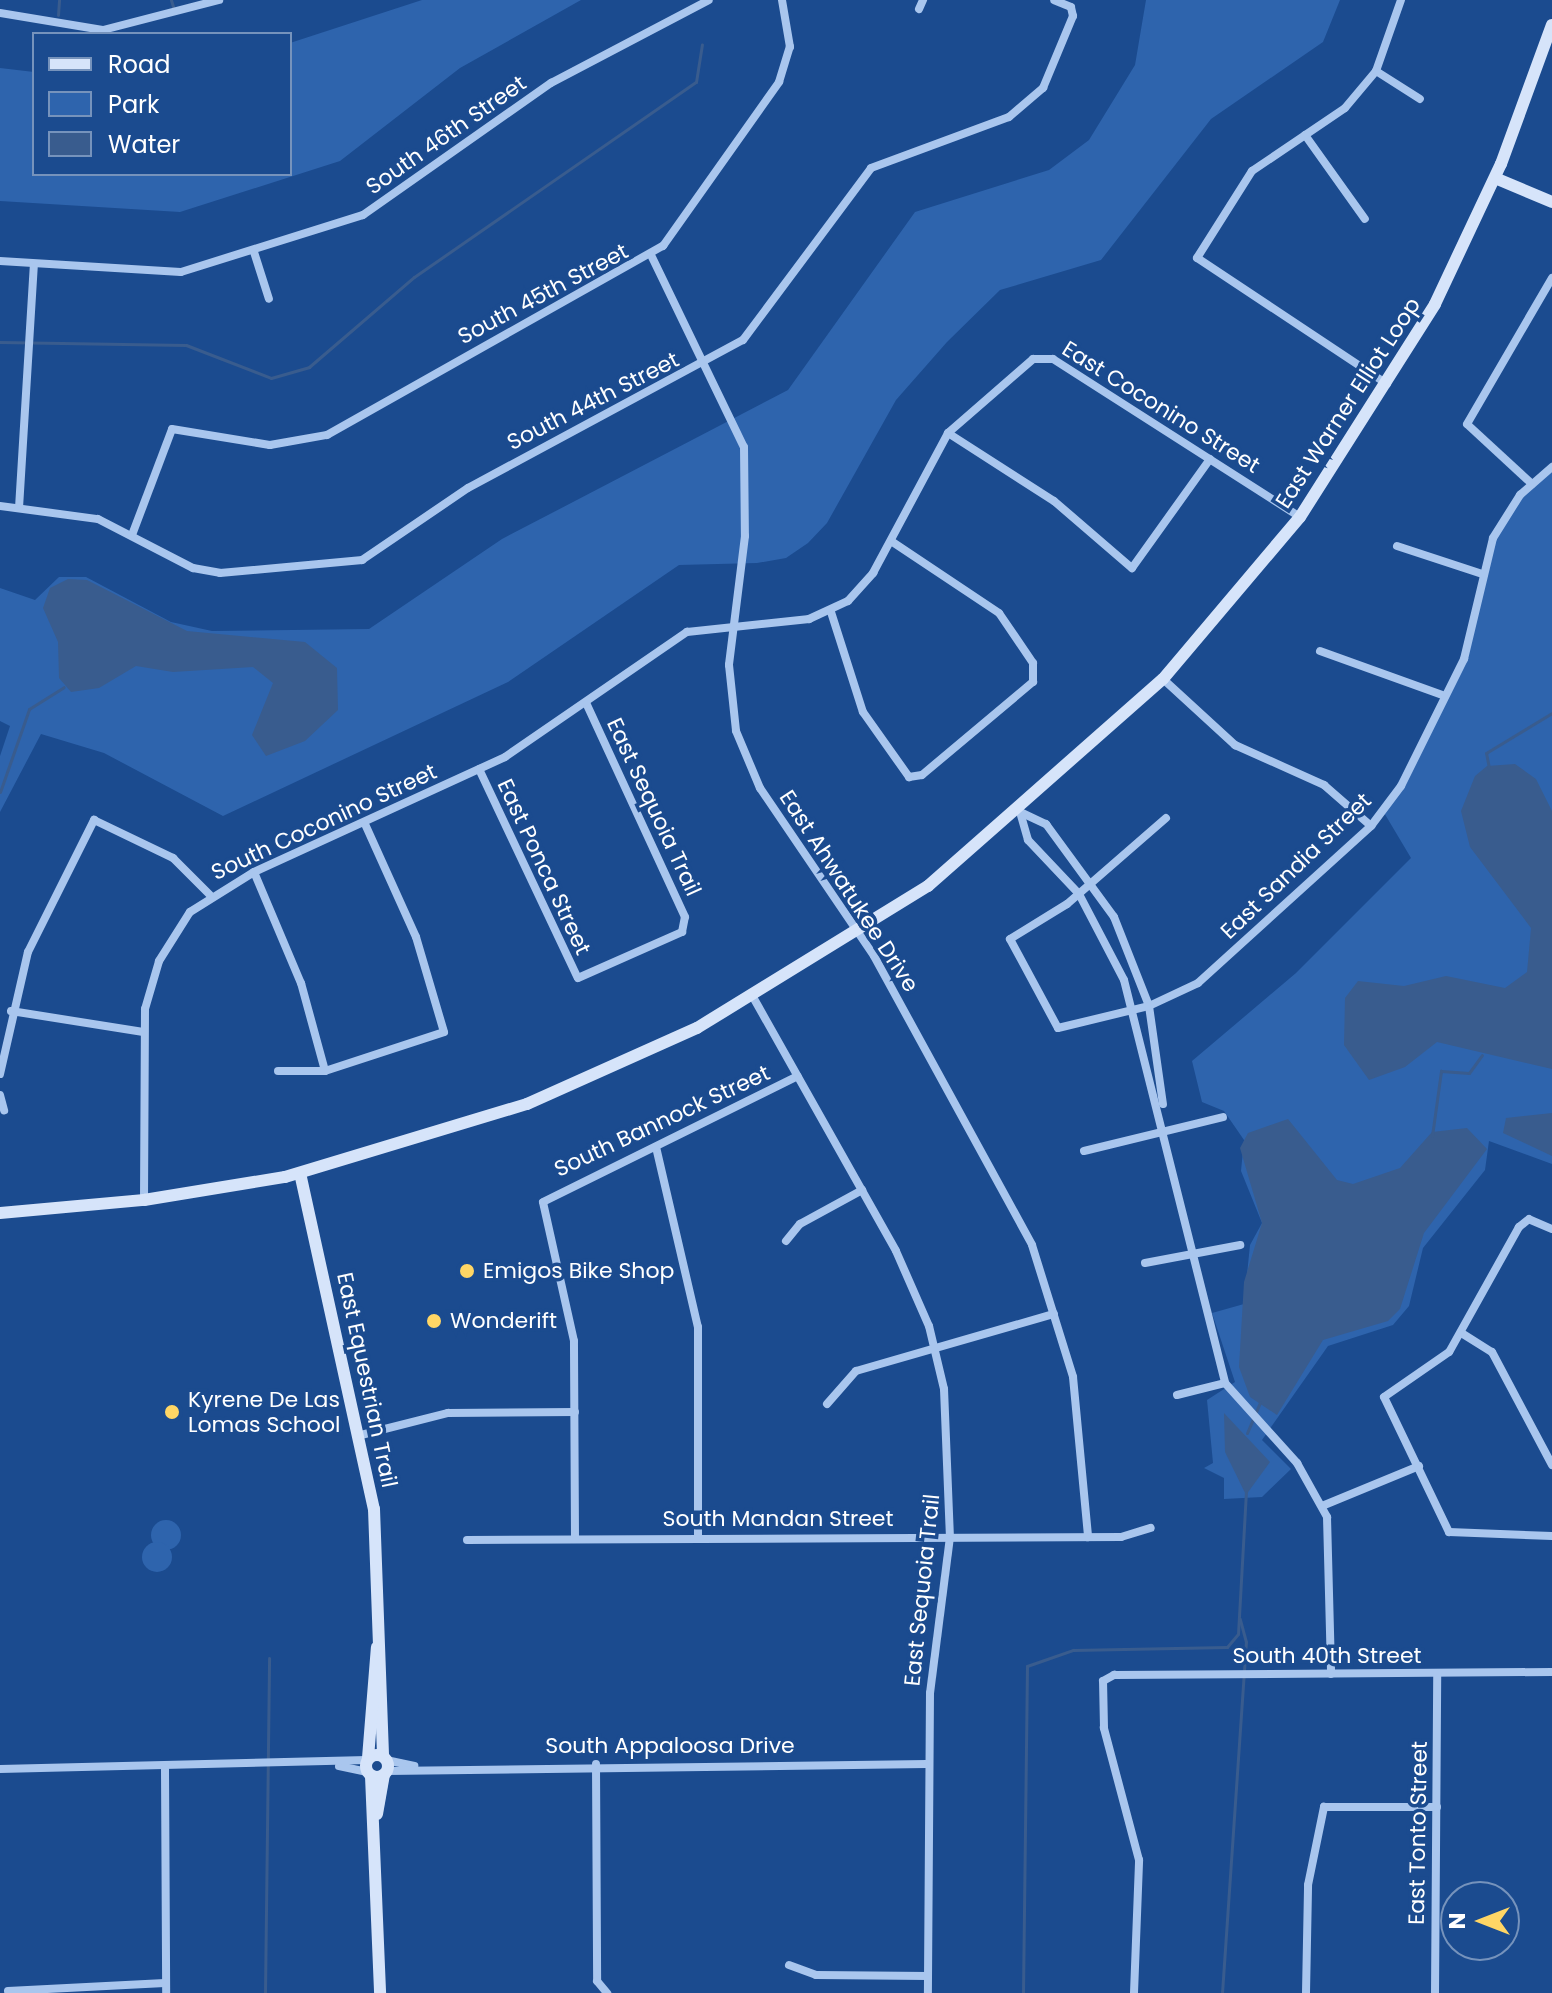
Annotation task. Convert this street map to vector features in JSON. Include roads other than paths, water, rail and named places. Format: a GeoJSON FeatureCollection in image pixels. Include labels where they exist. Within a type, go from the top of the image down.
{"type":"FeatureCollection","features":[{"type":"Feature","properties":{"kind":"main road","name":"East Warner Elliot Loop"},"geometry":{"type":"LineString","coordinates":[[0,1213],[144,1200],[300,1173],[527,1104],[753,997],[859,935],[1020,812],[1163,679],[1300,517],[1387,385],[1495,178],[1546,61],[1552,25]]}},
{"type":"Feature","properties":{"kind":"main road"},"geometry":{"type":"LineString","coordinates":[[1495,178],[1552,202]]}},
{"type":"Feature","properties":{"kind":"main road","name":"East Equestrian Trail"},"geometry":{"type":"LineString","coordinates":[[300,1173],[361,1435],[374,1509],[380,1993]]}},
{"type":"Feature","properties":{"kind":"street"},"geometry":{"type":"LineString","coordinates":[[0,13],[103,30],[219,0]]}},
{"type":"Feature","properties":{"kind":"street","name":"South 45th Street"},"geometry":{"type":"LineString","coordinates":[[132,535],[172,429],[270,445],[327,435],[651,255],[681,226],[779,82],[790,47],[782,0]]}},
{"type":"Feature","properties":{"kind":"street","name":"South 44th Street"},"geometry":{"type":"LineString","coordinates":[[0,506],[98,519],[193,568],[220,573],[351,563],[468,488],[707,364],[743,340],[871,168],[989,126],[1027,103],[1057,66],[1071,7],[1054,0]]}},
{"type":"Feature","properties":{"kind":"street"},"geometry":{"type":"LineString","coordinates":[[1387,385],[1197,258],[1252,171],[1345,108],[1376,71],[1401,0]]}},
{"type":"Feature","properties":{"kind":"street","name":"South 46th Street"},"geometry":{"type":"LineString","coordinates":[[0,261],[181,272],[254,252],[363,215],[551,83],[701,1]]}},
{"type":"Feature","properties":{"kind":"street"},"geometry":{"type":"LineString","coordinates":[[1376,71],[1420,99]]}},
{"type":"Feature","properties":{"kind":"street"},"geometry":{"type":"LineString","coordinates":[[1305,135],[1365,219]]}},
{"type":"Feature","properties":{"kind":"street"},"geometry":{"type":"LineString","coordinates":[[254,252],[269,299]]}},
{"type":"Feature","properties":{"kind":"street","name":"East Ahwatukee Drive"},"geometry":{"type":"LineString","coordinates":[[651,255],[739,425],[744,447],[745,536],[734,622],[730,701],[747,761],[859,935],[1001,1182],[1054,1314],[1075,1393],[1088,1537]]}},
{"type":"Feature","properties":{"kind":"street"},"geometry":{"type":"LineString","coordinates":[[19,508],[34,264]]}},
{"type":"Feature","properties":{"kind":"street"},"geometry":{"type":"LineString","coordinates":[[1532,484],[1467,424],[1552,278]]}},
{"type":"Feature","properties":{"kind":"street","name":"East Coconino Street"},"geometry":{"type":"LineString","coordinates":[[948,433],[1042,355],[1300,517]]}},
{"type":"Feature","properties":{"kind":"street"},"geometry":{"type":"LineString","coordinates":[[891,541],[999,613],[1033,663],[1033,682],[922,775],[909,777],[863,712],[831,612],[860,590],[891,541],[948,433],[1054,501],[1132,568],[1144,560],[1210,459]]}},
{"type":"Feature","properties":{"kind":"street","name":"East Sandia Street"},"geometry":{"type":"LineString","coordinates":[[1086,889],[1010,939],[1058,1028],[1149,1006],[1198,983],[1371,826],[1401,786],[1475,630],[1482,574],[1493,538],[1532,484],[1552,467]]}},
{"type":"Feature","properties":{"kind":"street"},"geometry":{"type":"LineString","coordinates":[[1397,546],[1482,574]]}},
{"type":"Feature","properties":{"kind":"street","name":"South Coconino Street"},"geometry":{"type":"LineString","coordinates":[[144,1200],[143,1032],[149,988],[171,934],[210,895],[479,769],[586,703],[687,632],[734,622],[831,612]]}},
{"type":"Feature","properties":{"kind":"street"},"geometry":{"type":"LineString","coordinates":[[1320,651],[1445,696]]}},
{"type":"Feature","properties":{"kind":"street"},"geometry":{"type":"LineString","coordinates":[[1163,679],[1235,745],[1324,785],[1371,826]]}},
{"type":"Feature","properties":{"kind":"street","name":"East Sequoia Trail"},"geometry":{"type":"LineString","coordinates":[[578,978],[688,926],[586,703]]}},
{"type":"Feature","properties":{"kind":"street","name":"East Ponca Street"},"geometry":{"type":"LineString","coordinates":[[479,769],[578,978]]}},
{"type":"Feature","properties":{"kind":"street"},"geometry":{"type":"LineString","coordinates":[[1020,812],[1028,840],[1086,889],[1114,955],[1133,1010],[1166,1130],[1225,1383],[1289,1455],[1322,1506],[1331,1563],[1331,1674]]}},
{"type":"Feature","properties":{"kind":"street"},"geometry":{"type":"LineString","coordinates":[[1020,812],[1046,824],[1086,889],[1124,938],[1149,1006],[1166,1130]]}},
{"type":"Feature","properties":{"kind":"street"},"geometry":{"type":"LineString","coordinates":[[1086,889],[1166,818]]}},
{"type":"Feature","properties":{"kind":"street"},"geometry":{"type":"LineString","coordinates":[[0,1074],[11,1011],[46,907],[94,820],[173,858],[210,895]]}},
{"type":"Feature","properties":{"kind":"street"},"geometry":{"type":"LineString","coordinates":[[278,1071],[325,1071],[444,1032],[416,937],[364,822]]}},
{"type":"Feature","properties":{"kind":"street"},"geometry":{"type":"LineString","coordinates":[[254,872],[301,983],[325,1071]]}},
{"type":"Feature","properties":{"kind":"street","name":"East Sequoia Trail"},"geometry":{"type":"LineString","coordinates":[[753,997],[914,1289],[935,1349],[950,1426],[950,1537],[927,1764],[928,1993]]}},
{"type":"Feature","properties":{"kind":"street"},"geometry":{"type":"LineString","coordinates":[[11,1011],[143,1032]]}},
{"type":"Feature","properties":{"kind":"street","name":"South Bannock Street"},"geometry":{"type":"LineString","coordinates":[[575,1412],[573,1331],[543,1202],[798,1076]]}},
{"type":"Feature","properties":{"kind":"street"},"geometry":{"type":"LineString","coordinates":[[0,1095],[4,1110]]}},
{"type":"Feature","properties":{"kind":"street"},"geometry":{"type":"LineString","coordinates":[[1084,1151],[1223,1117]]}},
{"type":"Feature","properties":{"kind":"street"},"geometry":{"type":"LineString","coordinates":[[656,1147],[698,1327],[698,1535]]}},
{"type":"Feature","properties":{"kind":"street"},"geometry":{"type":"LineString","coordinates":[[786,1241],[800,1224],[862,1190]]}},
{"type":"Feature","properties":{"kind":"street"},"geometry":{"type":"LineString","coordinates":[[1552,1229],[1529,1219],[1463,1334],[1432,1368],[1384,1397],[1449,1532],[1552,1536]]}},
{"type":"Feature","properties":{"kind":"street"},"geometry":{"type":"LineString","coordinates":[[1145,1263],[1240,1245]]}},
{"type":"Feature","properties":{"kind":"street"},"geometry":{"type":"LineString","coordinates":[[827,1404],[856,1371],[1054,1314]]}},
{"type":"Feature","properties":{"kind":"street"},"geometry":{"type":"LineString","coordinates":[[1463,1334],[1492,1352],[1552,1465]]}},
{"type":"Feature","properties":{"kind":"street"},"geometry":{"type":"LineString","coordinates":[[1177,1395],[1225,1383]]}},
{"type":"Feature","properties":{"kind":"street"},"geometry":{"type":"LineString","coordinates":[[361,1435],[448,1413],[575,1412],[575,1539]]}},
{"type":"Feature","properties":{"kind":"street"},"geometry":{"type":"LineString","coordinates":[[1322,1506],[1419,1466]]}},
{"type":"Feature","properties":{"kind":"street","name":"South Mandan Street"},"geometry":{"type":"LineString","coordinates":[[467,1540],[698,1535],[1088,1537],[1151,1528]]}},
{"type":"Feature","properties":{"kind":"street","name":"South 40th Street"},"geometry":{"type":"LineString","coordinates":[[1134,1993],[1139,1860],[1104,1728],[1103,1681],[1232,1674],[1552,1672]]}},
{"type":"Feature","properties":{"kind":"street","name":"East Tonto Street"},"geometry":{"type":"LineString","coordinates":[[1435,1993],[1437,1673]]}},
{"type":"Feature","properties":{"kind":"street"},"geometry":{"type":"LineString","coordinates":[[596,1764],[597,1981],[607,1993]]}},
{"type":"Feature","properties":{"kind":"street","name":"South Appaloosa Drive"},"geometry":{"type":"LineString","coordinates":[[0,1769],[927,1764]]}},
{"type":"Feature","properties":{"kind":"street"},"geometry":{"type":"LineString","coordinates":[[8,1991],[166,1988],[165,1769]]}},
{"type":"Feature","properties":{"kind":"street"},"geometry":{"type":"LineString","coordinates":[[1306,1993],[1308,1885],[1324,1807],[1437,1807]]}},
{"type":"Feature","properties":{"kind":"street"},"geometry":{"type":"LineString","coordinates":[[789,1965],[816,1975],[928,1976]]}},
{"type":"Feature","properties":{"kind":"water"},"geometry":{"type":"Polygon","coordinates":[[[68,579],[87,580],[187,631],[305,642],[337,668],[338,710],[305,741],[266,756],[252,735],[273,683],[253,667],[173,672],[136,666],[99,688],[71,692],[59,678],[58,642],[43,608],[50,588],[68,579]]]}},
{"type":"Feature","properties":{"kind":"water"},"geometry":{"type":"Polygon","coordinates":[[[1515,764],[1536,779],[1552,811],[1552,1069],[1437,1042],[1405,1067],[1369,1080],[1344,1045],[1345,998],[1358,981],[1404,986],[1446,976],[1505,988],[1527,972],[1531,928],[1470,847],[1461,811],[1475,776],[1487,766],[1515,764]]]}},
{"type":"Feature","properties":{"kind":"water"},"geometry":{"type":"Polygon","coordinates":[[[1552,1113],[1552,1156],[1503,1133],[1506,1118],[1552,1113]]]}},
{"type":"Feature","properties":{"kind":"water"},"geometry":{"type":"Polygon","coordinates":[[[1288,1119],[1337,1180],[1353,1184],[1400,1168],[1432,1132],[1467,1128],[1487,1149],[1424,1233],[1400,1309],[1388,1321],[1323,1340],[1277,1415],[1250,1397],[1239,1367],[1244,1282],[1262,1223],[1240,1148],[1248,1133],[1288,1119]]]}},
{"type":"Feature","properties":{"kind":"water"},"geometry":{"type":"Polygon","coordinates":[[[1224,1413],[1270,1462],[1246,1495],[1225,1452],[1224,1413]]]}},
{"type":"Feature","properties":{"kind":"waterway"},"geometry":{"type":"LineString","coordinates":[[58,15],[59,0]]}},
{"type":"Feature","properties":{"kind":"waterway"},"geometry":{"type":"LineString","coordinates":[[171,0],[174,10]]}},
{"type":"Feature","properties":{"kind":"waterway"},"geometry":{"type":"LineString","coordinates":[[0,342],[186,345],[271,378],[309,367],[414,277],[696,82],[702,44]]}},
{"type":"Feature","properties":{"kind":"waterway"},"geometry":{"type":"LineString","coordinates":[[0,792],[29,709],[64,687]]}},
{"type":"Feature","properties":{"kind":"waterway"},"geometry":{"type":"LineString","coordinates":[[1489,768],[1486,753],[1552,713]]}},
{"type":"Feature","properties":{"kind":"waterway"},"geometry":{"type":"LineString","coordinates":[[1432,1136],[1441,1071],[1469,1073],[1482,1055]]}},
{"type":"Feature","properties":{"kind":"waterway"},"geometry":{"type":"LineString","coordinates":[[1247,1433],[1260,1403]]}},
{"type":"Feature","properties":{"kind":"waterway"},"geometry":{"type":"LineString","coordinates":[[1023,1993],[1027,1666],[1073,1650],[1227,1647],[1238,1634],[1246,1492]]}},
{"type":"Feature","properties":{"kind":"waterway"},"geometry":{"type":"LineString","coordinates":[[1222,1993],[1246,1642],[1240,1619]]}},
{"type":"Feature","properties":{"kind":"waterway"},"geometry":{"type":"LineString","coordinates":[[265,1993],[269,1658]]}},
{"type":"Feature","properties":{"kind":"place","name":"Emigos Bike Shop"},"geometry":{"type":"Point","coordinates":[467,1271]}},
{"type":"Feature","properties":{"kind":"place","name":"Wonderift"},"geometry":{"type":"Point","coordinates":[434,1321]}},
{"type":"Feature","properties":{"kind":"place","name":"Kyrene De Las Lomas School"},"geometry":{"type":"Point","coordinates":[172,1412]}}]}
